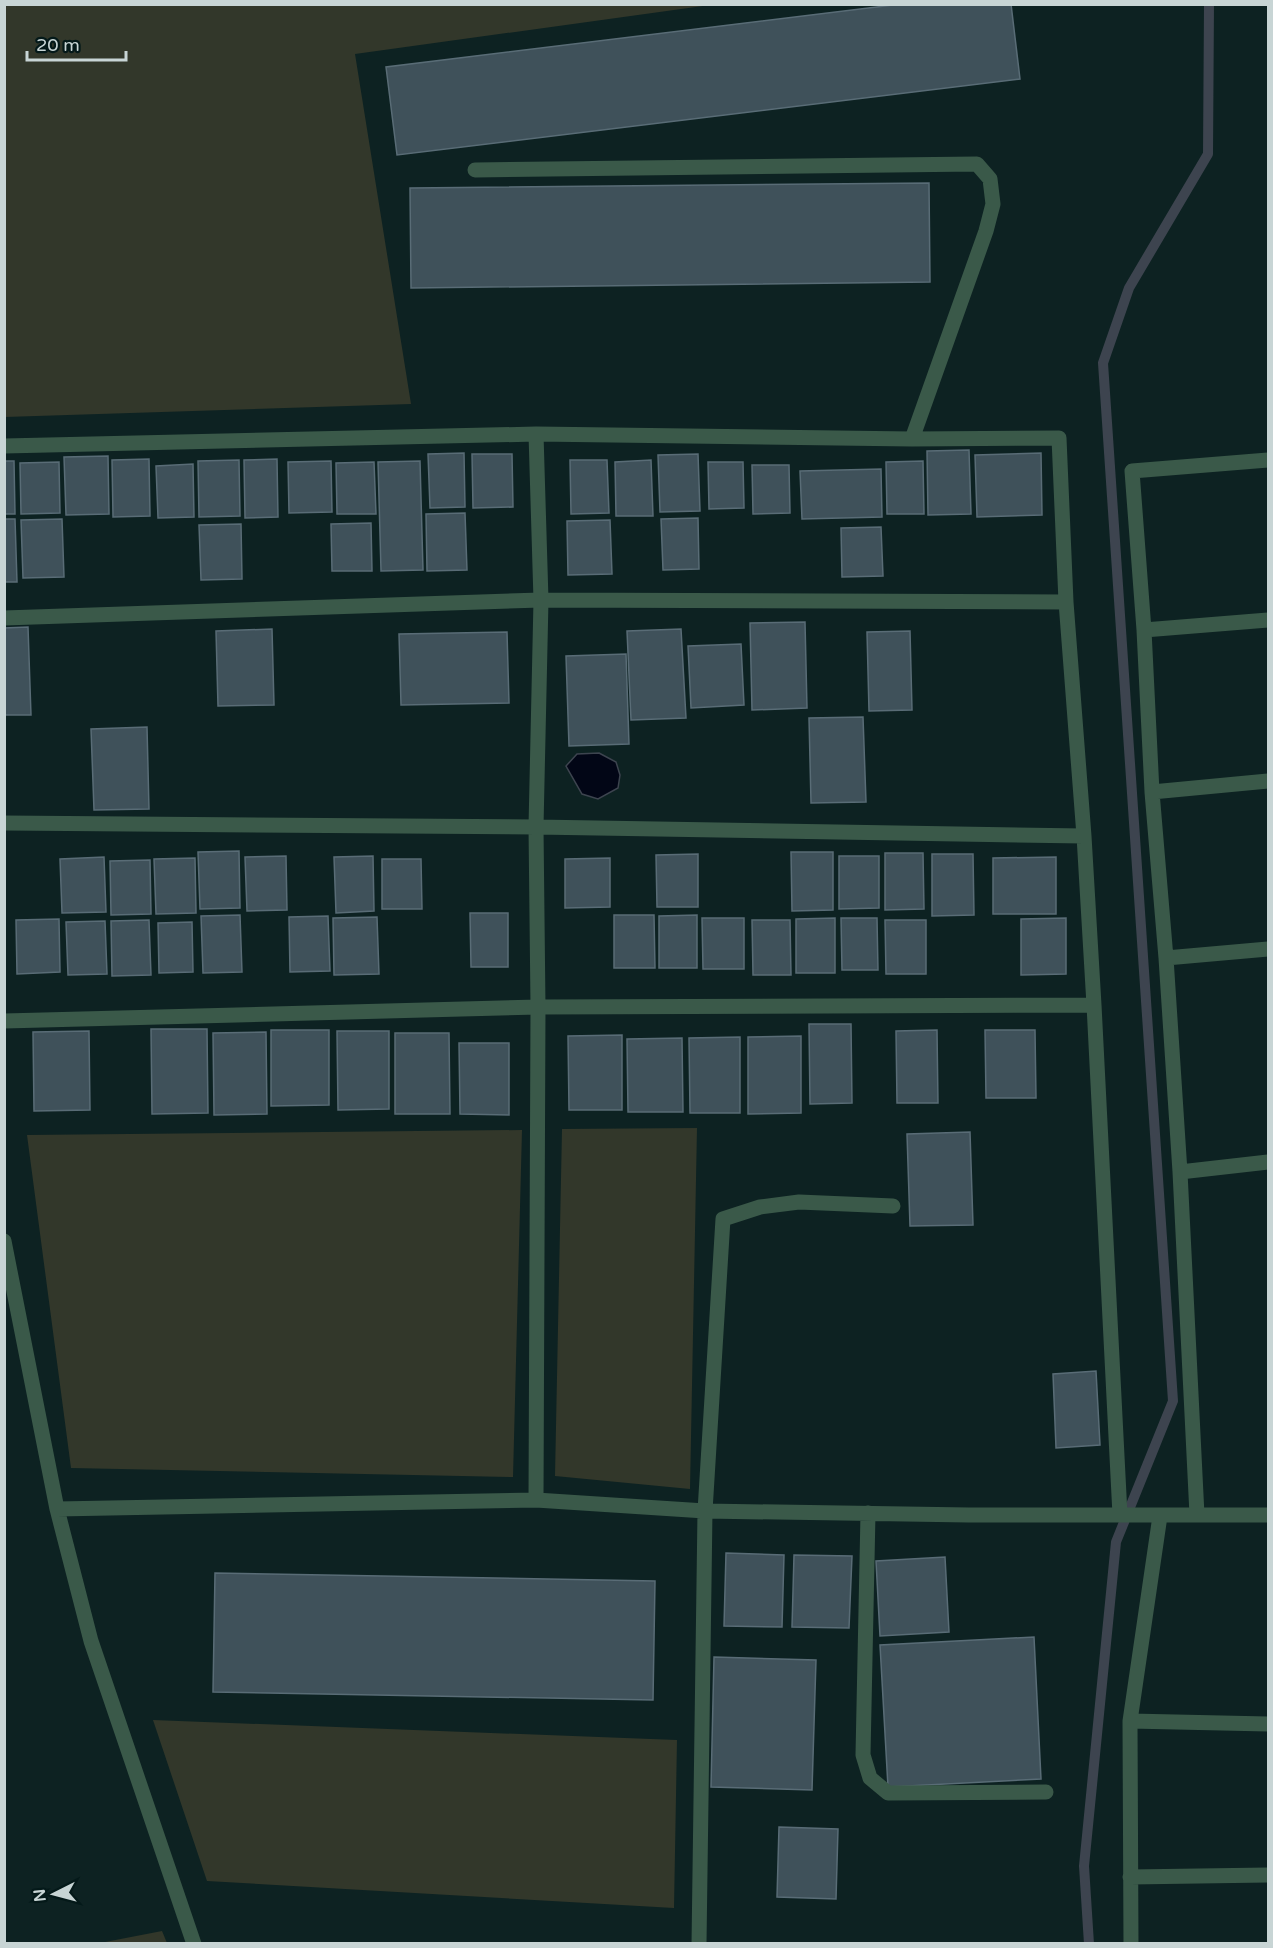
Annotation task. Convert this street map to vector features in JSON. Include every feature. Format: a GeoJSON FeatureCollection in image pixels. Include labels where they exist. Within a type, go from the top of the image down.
{"type":"FeatureCollection","features":[{"type":"Feature","properties":{"kind":"street"},"geometry":{"type":"LineString","coordinates":[[475,170],[977,164],[990,179],[993,204],[986,231],[912,439]]}},
{"type":"Feature","properties":{"kind":"street"},"geometry":{"type":"LineString","coordinates":[[536,434],[541,600],[536,827],[538,1007],[536,1500]]}},
{"type":"Feature","properties":{"kind":"street"},"geometry":{"type":"LineString","coordinates":[[4,446],[536,434],[912,439],[1059,438],[1066,602],[1084,836],[1121,1515]]}},
{"type":"Feature","properties":{"kind":"street"},"geometry":{"type":"LineString","coordinates":[[1197,1515],[1180,1172],[1152,792],[1144,630],[1131,471],[1269,460]]}},
{"type":"Feature","properties":{"kind":"street"},"geometry":{"type":"LineString","coordinates":[[4,618],[541,600],[1066,602]]}},
{"type":"Feature","properties":{"kind":"street"},"geometry":{"type":"LineString","coordinates":[[1144,630],[1269,620]]}},
{"type":"Feature","properties":{"kind":"street"},"geometry":{"type":"LineString","coordinates":[[1152,792],[1269,781]]}},
{"type":"Feature","properties":{"kind":"street"},"geometry":{"type":"LineString","coordinates":[[4,823],[536,827],[1084,836]]}},
{"type":"Feature","properties":{"kind":"street"},"geometry":{"type":"LineString","coordinates":[[1166,958],[1269,949]]}},
{"type":"Feature","properties":{"kind":"street"},"geometry":{"type":"LineString","coordinates":[[4,1022],[538,1007],[1094,1005]]}},
{"type":"Feature","properties":{"kind":"street"},"geometry":{"type":"LineString","coordinates":[[1180,1172],[1269,1162]]}},
{"type":"Feature","properties":{"kind":"street"},"geometry":{"type":"LineString","coordinates":[[699,1944],[705,1511],[723,1219],[760,1207],[799,1202],[893,1206]]}},
{"type":"Feature","properties":{"kind":"street"},"geometry":{"type":"LineString","coordinates":[[4,1241],[57,1509],[92,1641],[194,1944]]}},
{"type":"Feature","properties":{"kind":"street"},"geometry":{"type":"LineString","coordinates":[[57,1509],[536,1500],[705,1511],[1269,1515]]}},
{"type":"Feature","properties":{"kind":"street"},"geometry":{"type":"LineString","coordinates":[[868,1513],[863,1755],[870,1778],[888,1793],[1046,1792]]}},
{"type":"Feature","properties":{"kind":"street"},"geometry":{"type":"LineString","coordinates":[[1131,1944],[1131,1721],[1160,1516]]}},
{"type":"Feature","properties":{"kind":"street"},"geometry":{"type":"LineString","coordinates":[[1131,1721],[1269,1724]]}},
{"type":"Feature","properties":{"kind":"street"},"geometry":{"type":"LineString","coordinates":[[1130,1877],[1269,1875]]}},
{"type":"Feature","properties":{"kind":"green space"},"geometry":{"type":"Polygon","coordinates":[[[710,5],[355,54],[411,404],[5,417],[4,6],[710,5]]]}},
{"type":"Feature","properties":{"kind":"green space"},"geometry":{"type":"Polygon","coordinates":[[[697,1128],[690,1489],[555,1476],[562,1129],[697,1128]]]}},
{"type":"Feature","properties":{"kind":"green space"},"geometry":{"type":"Polygon","coordinates":[[[522,1130],[513,1477],[71,1468],[27,1135],[522,1130]]]}},
{"type":"Feature","properties":{"kind":"green space"},"geometry":{"type":"Polygon","coordinates":[[[153,1720],[677,1740],[674,1908],[207,1881],[153,1720]]]}},
{"type":"Feature","properties":{"kind":"green space"},"geometry":{"type":"Polygon","coordinates":[[[162,1931],[167,1943],[100,1943],[162,1931]]]}},
{"type":"Feature","properties":{"kind":"water"},"geometry":{"type":"Polygon","coordinates":[[[599,753],[616,762],[620,775],[618,788],[598,799],[582,794],[566,766],[577,754],[599,753]]]}},
{"type":"Feature","properties":{"kind":"building"},"geometry":{"type":"Polygon","coordinates":[[[901,4],[1011,4],[1020,79],[397,155],[386,67],[901,4]]]}},
{"type":"Feature","properties":{"kind":"building"},"geometry":{"type":"Polygon","coordinates":[[[929,183],[930,282],[411,288],[410,188],[929,183]]]}},
{"type":"Feature","properties":{"kind":"building"},"geometry":{"type":"Polygon","coordinates":[[[969,450],[971,514],[928,515],[927,451],[969,450]]]}},
{"type":"Feature","properties":{"kind":"building"},"geometry":{"type":"Polygon","coordinates":[[[464,453],[465,507],[430,508],[428,454],[464,453]]]}},
{"type":"Feature","properties":{"kind":"building"},"geometry":{"type":"Polygon","coordinates":[[[1041,453],[1042,515],[977,517],[975,455],[1041,453]]]}},
{"type":"Feature","properties":{"kind":"building"},"geometry":{"type":"Polygon","coordinates":[[[472,454],[512,454],[513,507],[473,508],[472,454]]]}},
{"type":"Feature","properties":{"kind":"building"},"geometry":{"type":"Polygon","coordinates":[[[698,454],[700,511],[660,512],[658,455],[698,454]]]}},
{"type":"Feature","properties":{"kind":"building"},"geometry":{"type":"Polygon","coordinates":[[[108,456],[109,514],[66,515],[64,457],[108,456]]]}},
{"type":"Feature","properties":{"kind":"building"},"geometry":{"type":"Polygon","coordinates":[[[149,459],[150,516],[113,517],[112,460],[149,459]]]}},
{"type":"Feature","properties":{"kind":"building"},"geometry":{"type":"Polygon","coordinates":[[[277,459],[278,517],[245,518],[244,460],[277,459]]]}},
{"type":"Feature","properties":{"kind":"building"},"geometry":{"type":"Polygon","coordinates":[[[239,460],[240,516],[199,517],[198,461],[239,460]]]}},
{"type":"Feature","properties":{"kind":"building"},"geometry":{"type":"Polygon","coordinates":[[[570,460],[607,460],[609,513],[571,514],[570,460]]]}},
{"type":"Feature","properties":{"kind":"building"},"geometry":{"type":"Polygon","coordinates":[[[651,460],[653,516],[616,516],[615,462],[651,460]]]}},
{"type":"Feature","properties":{"kind":"building"},"geometry":{"type":"Polygon","coordinates":[[[4,461],[14,461],[15,514],[4,514],[4,461]]]}},
{"type":"Feature","properties":{"kind":"building"},"geometry":{"type":"Polygon","coordinates":[[[331,461],[332,512],[289,513],[288,462],[331,461]]]}},
{"type":"Feature","properties":{"kind":"building"},"geometry":{"type":"Polygon","coordinates":[[[420,461],[423,570],[381,571],[378,462],[420,461]]]}},
{"type":"Feature","properties":{"kind":"building"},"geometry":{"type":"Polygon","coordinates":[[[923,461],[924,514],[887,514],[886,462],[923,461]]]}},
{"type":"Feature","properties":{"kind":"building"},"geometry":{"type":"Polygon","coordinates":[[[59,462],[60,513],[21,514],[20,463],[59,462]]]}},
{"type":"Feature","properties":{"kind":"building"},"geometry":{"type":"Polygon","coordinates":[[[374,462],[376,514],[337,514],[336,463],[374,462]]]}},
{"type":"Feature","properties":{"kind":"building"},"geometry":{"type":"Polygon","coordinates":[[[708,462],[743,462],[744,508],[709,509],[708,462]]]}},
{"type":"Feature","properties":{"kind":"building"},"geometry":{"type":"Polygon","coordinates":[[[193,464],[194,517],[158,518],[156,466],[193,464]]]}},
{"type":"Feature","properties":{"kind":"building"},"geometry":{"type":"Polygon","coordinates":[[[752,465],[789,465],[790,513],[753,514],[752,465]]]}},
{"type":"Feature","properties":{"kind":"building"},"geometry":{"type":"Polygon","coordinates":[[[881,469],[882,517],[802,519],[800,471],[881,469]]]}},
{"type":"Feature","properties":{"kind":"building"},"geometry":{"type":"Polygon","coordinates":[[[465,513],[467,570],[427,571],[426,514],[465,513]]]}},
{"type":"Feature","properties":{"kind":"building"},"geometry":{"type":"Polygon","coordinates":[[[698,518],[699,569],[663,570],[661,519],[698,518]]]}},
{"type":"Feature","properties":{"kind":"building"},"geometry":{"type":"Polygon","coordinates":[[[4,519],[15,519],[17,582],[4,582],[4,519]]]}},
{"type":"Feature","properties":{"kind":"building"},"geometry":{"type":"Polygon","coordinates":[[[62,519],[64,577],[23,578],[21,520],[62,519]]]}},
{"type":"Feature","properties":{"kind":"building"},"geometry":{"type":"Polygon","coordinates":[[[610,520],[612,574],[568,575],[567,521],[610,520]]]}},
{"type":"Feature","properties":{"kind":"building"},"geometry":{"type":"Polygon","coordinates":[[[371,523],[372,571],[332,571],[331,524],[371,523]]]}},
{"type":"Feature","properties":{"kind":"building"},"geometry":{"type":"Polygon","coordinates":[[[241,524],[242,579],[201,580],[199,525],[241,524]]]}},
{"type":"Feature","properties":{"kind":"building"},"geometry":{"type":"Polygon","coordinates":[[[881,527],[883,576],[842,577],[841,528],[881,527]]]}},
{"type":"Feature","properties":{"kind":"building"},"geometry":{"type":"Polygon","coordinates":[[[805,622],[807,708],[752,710],[750,623],[805,622]]]}},
{"type":"Feature","properties":{"kind":"building"},"geometry":{"type":"Polygon","coordinates":[[[28,627],[31,715],[4,715],[4,628],[28,627]]]}},
{"type":"Feature","properties":{"kind":"building"},"geometry":{"type":"Polygon","coordinates":[[[272,629],[274,705],[218,706],[216,631],[272,629]]]}},
{"type":"Feature","properties":{"kind":"building"},"geometry":{"type":"Polygon","coordinates":[[[681,629],[686,718],[631,720],[627,631],[681,629]]]}},
{"type":"Feature","properties":{"kind":"building"},"geometry":{"type":"Polygon","coordinates":[[[910,631],[912,710],[869,711],[867,632],[910,631]]]}},
{"type":"Feature","properties":{"kind":"building"},"geometry":{"type":"Polygon","coordinates":[[[507,632],[509,703],[401,705],[399,634],[507,632]]]}},
{"type":"Feature","properties":{"kind":"building"},"geometry":{"type":"Polygon","coordinates":[[[741,644],[744,705],[691,708],[688,646],[741,644]]]}},
{"type":"Feature","properties":{"kind":"building"},"geometry":{"type":"Polygon","coordinates":[[[626,654],[629,744],[569,746],[566,656],[626,654]]]}},
{"type":"Feature","properties":{"kind":"building"},"geometry":{"type":"Polygon","coordinates":[[[863,717],[866,802],[811,803],[809,718],[863,717]]]}},
{"type":"Feature","properties":{"kind":"building"},"geometry":{"type":"Polygon","coordinates":[[[147,727],[149,809],[94,810],[91,729],[147,727]]]}},
{"type":"Feature","properties":{"kind":"building"},"geometry":{"type":"Polygon","coordinates":[[[239,851],[240,908],[200,909],[198,852],[239,851]]]}},
{"type":"Feature","properties":{"kind":"building"},"geometry":{"type":"Polygon","coordinates":[[[791,852],[833,852],[833,910],[792,911],[791,852]]]}},
{"type":"Feature","properties":{"kind":"building"},"geometry":{"type":"Polygon","coordinates":[[[885,853],[923,853],[924,909],[885,910],[885,853]]]}},
{"type":"Feature","properties":{"kind":"building"},"geometry":{"type":"Polygon","coordinates":[[[698,854],[698,907],[657,907],[656,855],[698,854]]]}},
{"type":"Feature","properties":{"kind":"building"},"geometry":{"type":"Polygon","coordinates":[[[932,854],[973,854],[974,915],[932,916],[932,854]]]}},
{"type":"Feature","properties":{"kind":"building"},"geometry":{"type":"Polygon","coordinates":[[[286,856],[287,910],[247,911],[245,857],[286,856]]]}},
{"type":"Feature","properties":{"kind":"building"},"geometry":{"type":"Polygon","coordinates":[[[373,856],[374,911],[336,913],[334,857],[373,856]]]}},
{"type":"Feature","properties":{"kind":"building"},"geometry":{"type":"Polygon","coordinates":[[[839,856],[879,856],[879,908],[839,909],[839,856]]]}},
{"type":"Feature","properties":{"kind":"building"},"geometry":{"type":"Polygon","coordinates":[[[104,857],[106,912],[62,913],[60,859],[104,857]]]}},
{"type":"Feature","properties":{"kind":"building"},"geometry":{"type":"Polygon","coordinates":[[[1056,857],[1056,914],[993,914],[993,858],[1056,857]]]}},
{"type":"Feature","properties":{"kind":"building"},"geometry":{"type":"Polygon","coordinates":[[[195,858],[196,913],[156,914],[154,859],[195,858]]]}},
{"type":"Feature","properties":{"kind":"building"},"geometry":{"type":"Polygon","coordinates":[[[610,858],[610,907],[565,908],[565,859],[610,858]]]}},
{"type":"Feature","properties":{"kind":"building"},"geometry":{"type":"Polygon","coordinates":[[[382,859],[421,859],[422,909],[382,909],[382,859]]]}},
{"type":"Feature","properties":{"kind":"building"},"geometry":{"type":"Polygon","coordinates":[[[150,860],[151,914],[111,915],[110,861],[150,860]]]}},
{"type":"Feature","properties":{"kind":"building"},"geometry":{"type":"Polygon","coordinates":[[[470,913],[508,913],[508,967],[471,967],[470,913]]]}},
{"type":"Feature","properties":{"kind":"building"},"geometry":{"type":"Polygon","coordinates":[[[240,915],[242,972],[203,973],[201,916],[240,915]]]}},
{"type":"Feature","properties":{"kind":"building"},"geometry":{"type":"Polygon","coordinates":[[[614,915],[654,915],[655,968],[614,968],[614,915]]]}},
{"type":"Feature","properties":{"kind":"building"},"geometry":{"type":"Polygon","coordinates":[[[697,915],[697,968],[659,968],[659,916],[697,915]]]}},
{"type":"Feature","properties":{"kind":"building"},"geometry":{"type":"Polygon","coordinates":[[[328,916],[330,971],[290,972],[289,917],[328,916]]]}},
{"type":"Feature","properties":{"kind":"building"},"geometry":{"type":"Polygon","coordinates":[[[377,917],[379,974],[334,975],[333,918],[377,917]]]}},
{"type":"Feature","properties":{"kind":"building"},"geometry":{"type":"Polygon","coordinates":[[[702,918],[744,918],[744,969],[703,969],[702,918]]]}},
{"type":"Feature","properties":{"kind":"building"},"geometry":{"type":"Polygon","coordinates":[[[835,918],[835,973],[796,973],[796,919],[835,918]]]}},
{"type":"Feature","properties":{"kind":"building"},"geometry":{"type":"Polygon","coordinates":[[[841,918],[877,918],[878,970],[842,970],[841,918]]]}},
{"type":"Feature","properties":{"kind":"building"},"geometry":{"type":"Polygon","coordinates":[[[1066,918],[1066,974],[1021,975],[1021,919],[1066,918]]]}},
{"type":"Feature","properties":{"kind":"building"},"geometry":{"type":"Polygon","coordinates":[[[59,919],[60,972],[17,974],[16,920],[59,919]]]}},
{"type":"Feature","properties":{"kind":"building"},"geometry":{"type":"Polygon","coordinates":[[[149,920],[151,975],[112,976],[111,921],[149,920]]]}},
{"type":"Feature","properties":{"kind":"building"},"geometry":{"type":"Polygon","coordinates":[[[752,920],[790,920],[791,975],[753,975],[752,920]]]}},
{"type":"Feature","properties":{"kind":"building"},"geometry":{"type":"Polygon","coordinates":[[[885,920],[926,920],[926,974],[886,974],[885,920]]]}},
{"type":"Feature","properties":{"kind":"building"},"geometry":{"type":"Polygon","coordinates":[[[105,921],[107,974],[68,975],[66,922],[105,921]]]}},
{"type":"Feature","properties":{"kind":"building"},"geometry":{"type":"Polygon","coordinates":[[[192,922],[193,972],[159,973],[158,923],[192,922]]]}},
{"type":"Feature","properties":{"kind":"building"},"geometry":{"type":"Polygon","coordinates":[[[809,1024],[851,1024],[852,1103],[810,1104],[809,1024]]]}},
{"type":"Feature","properties":{"kind":"building"},"geometry":{"type":"Polygon","coordinates":[[[151,1029],[207,1029],[208,1113],[152,1114],[151,1029]]]}},
{"type":"Feature","properties":{"kind":"building"},"geometry":{"type":"Polygon","coordinates":[[[271,1030],[329,1030],[329,1105],[271,1106],[271,1030]]]}},
{"type":"Feature","properties":{"kind":"building"},"geometry":{"type":"Polygon","coordinates":[[[937,1030],[938,1103],[897,1103],[896,1031],[937,1030]]]}},
{"type":"Feature","properties":{"kind":"building"},"geometry":{"type":"Polygon","coordinates":[[[985,1030],[1035,1030],[1036,1098],[986,1098],[985,1030]]]}},
{"type":"Feature","properties":{"kind":"building"},"geometry":{"type":"Polygon","coordinates":[[[89,1031],[90,1110],[34,1111],[33,1032],[89,1031]]]}},
{"type":"Feature","properties":{"kind":"building"},"geometry":{"type":"Polygon","coordinates":[[[337,1031],[389,1031],[389,1109],[338,1110],[337,1031]]]}},
{"type":"Feature","properties":{"kind":"building"},"geometry":{"type":"Polygon","coordinates":[[[266,1032],[267,1114],[214,1115],[213,1033],[266,1032]]]}},
{"type":"Feature","properties":{"kind":"building"},"geometry":{"type":"Polygon","coordinates":[[[395,1033],[449,1033],[450,1114],[395,1114],[395,1033]]]}},
{"type":"Feature","properties":{"kind":"building"},"geometry":{"type":"Polygon","coordinates":[[[622,1035],[622,1110],[569,1110],[568,1036],[622,1035]]]}},
{"type":"Feature","properties":{"kind":"building"},"geometry":{"type":"Polygon","coordinates":[[[801,1036],[801,1113],[748,1114],[748,1037],[801,1036]]]}},
{"type":"Feature","properties":{"kind":"building"},"geometry":{"type":"Polygon","coordinates":[[[740,1037],[740,1113],[690,1113],[689,1038],[740,1037]]]}},
{"type":"Feature","properties":{"kind":"building"},"geometry":{"type":"Polygon","coordinates":[[[682,1038],[683,1112],[628,1112],[627,1039],[682,1038]]]}},
{"type":"Feature","properties":{"kind":"building"},"geometry":{"type":"Polygon","coordinates":[[[459,1043],[509,1043],[509,1115],[460,1114],[459,1043]]]}},
{"type":"Feature","properties":{"kind":"building"},"geometry":{"type":"Polygon","coordinates":[[[970,1132],[973,1225],[910,1226],[907,1134],[970,1132]]]}},
{"type":"Feature","properties":{"kind":"building"},"geometry":{"type":"Polygon","coordinates":[[[1096,1371],[1100,1445],[1056,1448],[1053,1374],[1096,1371]]]}},
{"type":"Feature","properties":{"kind":"building"},"geometry":{"type":"Polygon","coordinates":[[[726,1553],[784,1555],[782,1627],[724,1626],[726,1553]]]}},
{"type":"Feature","properties":{"kind":"building"},"geometry":{"type":"Polygon","coordinates":[[[794,1555],[852,1556],[849,1628],[792,1627],[794,1555]]]}},
{"type":"Feature","properties":{"kind":"building"},"geometry":{"type":"Polygon","coordinates":[[[945,1557],[949,1632],[880,1636],[876,1561],[945,1557]]]}},
{"type":"Feature","properties":{"kind":"building"},"geometry":{"type":"Polygon","coordinates":[[[215,1573],[655,1581],[653,1700],[213,1692],[215,1573]]]}},
{"type":"Feature","properties":{"kind":"building"},"geometry":{"type":"Polygon","coordinates":[[[1034,1637],[1041,1779],[888,1787],[880,1645],[1034,1637]]]}},
{"type":"Feature","properties":{"kind":"building"},"geometry":{"type":"Polygon","coordinates":[[[714,1657],[816,1660],[812,1790],[711,1787],[714,1657]]]}},
{"type":"Feature","properties":{"kind":"building"},"geometry":{"type":"Polygon","coordinates":[[[779,1827],[838,1829],[836,1899],[777,1897],[779,1827]]]}},
{"type":"Feature","properties":{"kind":"waterway"},"geometry":{"type":"LineString","coordinates":[[1089,1944],[1084,1866],[1116,1542],[1173,1401],[1103,363],[1129,288],[1208,154],[1209,4]]}}]}
